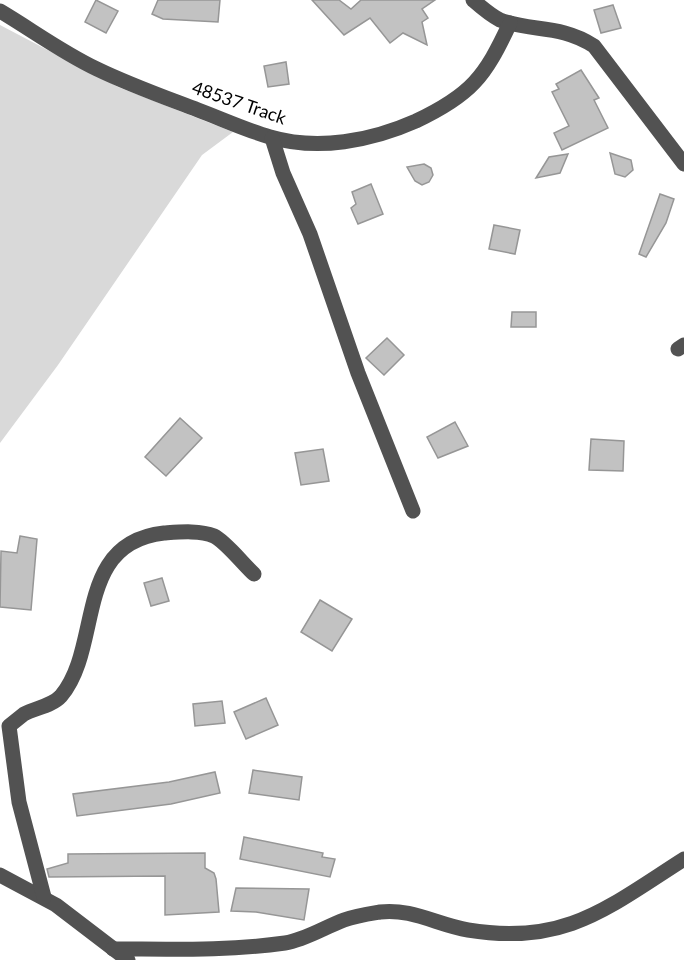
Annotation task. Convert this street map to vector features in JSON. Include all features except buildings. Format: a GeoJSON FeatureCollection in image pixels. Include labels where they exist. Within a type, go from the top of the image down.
{"type":"FeatureCollection","features":[{"type":"Feature","properties":{"kind":"street"},"geometry":{"type":"LineString","coordinates":[[473,0],[497,18],[510,23],[554,29],[582,38],[594,46],[684,164]]}},
{"type":"Feature","properties":{"kind":"street","name":"48537 Track"},"geometry":{"type":"LineString","coordinates":[[0,10],[95,68],[272,138],[331,143],[363,140],[402,127],[446,106],[475,84],[491,63],[510,23]]}},
{"type":"Feature","properties":{"kind":"street"},"geometry":{"type":"LineString","coordinates":[[272,138],[283,173],[310,234],[358,373],[413,511]]}},
{"type":"Feature","properties":{"kind":"street"},"geometry":{"type":"LineString","coordinates":[[44,897],[19,802],[9,726],[24,714],[60,698],[72,676],[94,591],[108,564],[137,541],[153,534],[183,531],[214,536],[254,574]]}},
{"type":"Feature","properties":{"kind":"street"},"geometry":{"type":"LineString","coordinates":[[113,949],[192,949],[288,943],[347,919],[382,912],[414,913],[446,926],[490,933],[537,932],[564,928],[591,917],[684,859]]}},
{"type":"Feature","properties":{"kind":"street"},"geometry":{"type":"LineString","coordinates":[[0,875],[44,897],[70,914],[128,960]]}},
{"type":"Feature","properties":{"kind":"shaded area"},"geometry":{"type":"Polygon","coordinates":[[[0,25],[118,87],[233,132],[202,155],[58,365],[0,443],[0,25]]]}}]}
